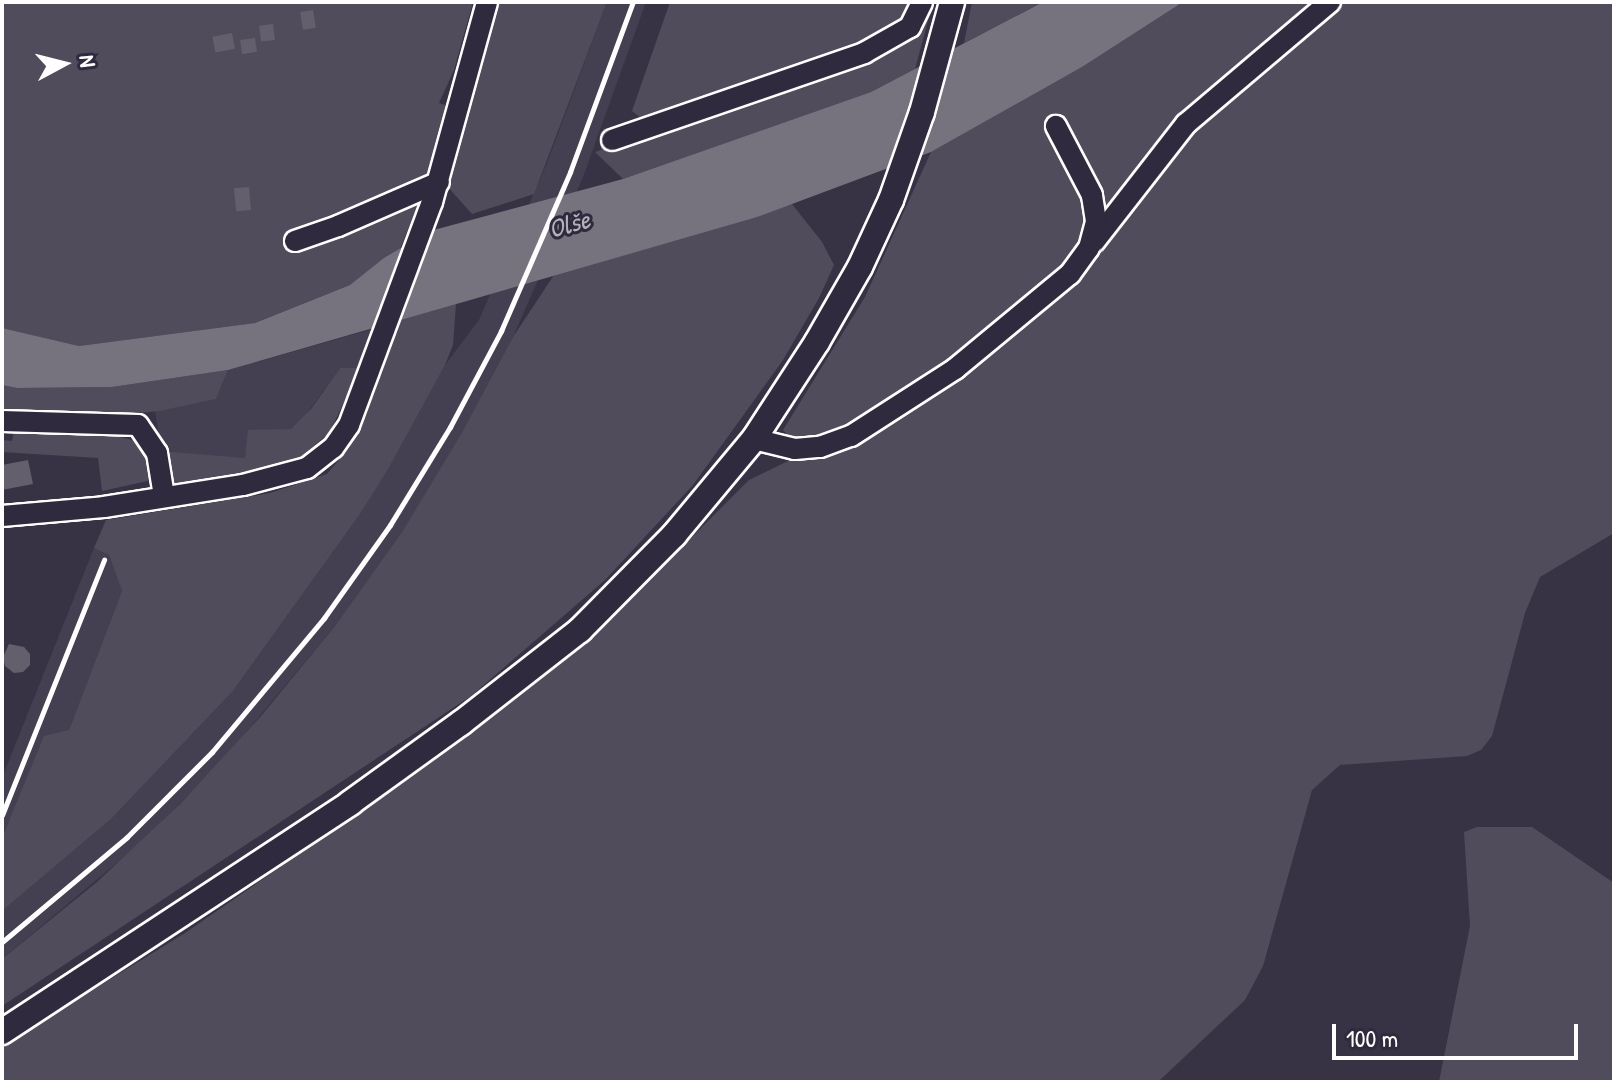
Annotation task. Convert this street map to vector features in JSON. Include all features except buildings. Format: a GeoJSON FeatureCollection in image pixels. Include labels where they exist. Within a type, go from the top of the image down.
{"type":"FeatureCollection","features":[{"type":"Feature","properties":{"kind":"main road"},"geometry":{"type":"LineString","coordinates":[[2,1032],[350,803],[537,666],[609,602],[674,535],[754,439],[839,307],[891,200],[922,112],[952,2]]}},
{"type":"Feature","properties":{"kind":"lane"},"geometry":{"type":"LineString","coordinates":[[2,516],[104,507],[243,485],[307,468],[333,448],[349,425],[439,182],[487,2]]}},
{"type":"Feature","properties":{"kind":"lane"},"geometry":{"type":"LineString","coordinates":[[612,140],[864,53],[910,27],[922,2]]}},
{"type":"Feature","properties":{"kind":"lane"},"geometry":{"type":"LineString","coordinates":[[754,439],[795,449],[820,447],[851,436],[955,369],[1070,274],[1186,124],[1330,2]]}},
{"type":"Feature","properties":{"kind":"lane"},"geometry":{"type":"LineString","coordinates":[[1056,126],[1092,195],[1096,221],[1089,248]]}},
{"type":"Feature","properties":{"kind":"lane"},"geometry":{"type":"LineString","coordinates":[[295,241],[338,226],[439,182]]}},
{"type":"Feature","properties":{"kind":"lane"},"geometry":{"type":"LineString","coordinates":[[2,421],[138,425],[157,453],[164,496]]}},
{"type":"Feature","properties":{"kind":"shaded area"},"geometry":{"type":"Polygon","coordinates":[[[2,2],[473,2],[454,70],[439,103],[452,107],[432,172],[423,180],[419,201],[400,249],[350,285],[255,323],[79,346],[2,328],[2,2]]]}},
{"type":"Feature","properties":{"kind":"shaded area"},"geometry":{"type":"Polygon","coordinates":[[[493,2],[607,2],[534,194],[472,214],[447,186],[493,2]]]}},
{"type":"Feature","properties":{"kind":"shaded area"},"geometry":{"type":"Polygon","coordinates":[[[607,2],[646,2],[583,177],[513,337],[461,434],[402,532],[335,626],[222,761],[137,846],[2,959],[2,911],[111,819],[233,691],[360,514],[445,365],[479,320],[547,163],[607,2]]]}},
{"type":"Feature","properties":{"kind":"shaded area"},"geometry":{"type":"Polygon","coordinates":[[[670,2],[914,2],[894,32],[646,122],[632,111],[670,2]]]}},
{"type":"Feature","properties":{"kind":"shaded area"},"geometry":{"type":"Polygon","coordinates":[[[928,2],[933,2],[915,69],[871,92],[623,179],[595,152],[840,69],[928,2]]]}},
{"type":"Feature","properties":{"kind":"shaded area"},"geometry":{"type":"Polygon","coordinates":[[[972,2],[1043,2],[964,43],[972,2]]]}},
{"type":"Feature","properties":{"kind":"shaded area"},"geometry":{"type":"Polygon","coordinates":[[[1183,2],[1614,2],[1614,533],[1540,577],[1525,613],[1492,736],[1481,750],[1467,756],[1340,765],[1312,790],[1263,966],[1245,1000],[1160,1080],[2,1082],[2,1046],[185,933],[431,763],[609,620],[749,480],[790,460],[824,458],[860,442],[865,417],[806,440],[789,437],[783,430],[865,297],[931,152],[1082,67],[1183,2]]]}},
{"type":"Feature","properties":{"kind":"shaded area"},"geometry":{"type":"Polygon","coordinates":[[[792,204],[822,242],[834,265],[819,298],[783,360],[693,485],[605,580],[471,696],[2,1006],[2,959],[97,882],[181,803],[261,716],[335,626],[402,532],[461,434],[513,337],[556,272],[792,204]]]}},
{"type":"Feature","properties":{"kind":"shaded area"},"geometry":{"type":"Polygon","coordinates":[[[456,304],[453,345],[445,365],[388,469],[360,514],[233,691],[111,819],[2,911],[2,838],[44,736],[69,730],[122,591],[109,555],[94,548],[106,520],[270,493],[327,474],[349,448],[394,322],[456,304]]]}},
{"type":"Feature","properties":{"kind":"shaded area"},"geometry":{"type":"Polygon","coordinates":[[[373,329],[357,368],[340,368],[302,420],[291,429],[249,431],[245,458],[162,455],[155,411],[216,399],[228,370],[373,329]]]}},
{"type":"Feature","properties":{"kind":"shaded area"},"geometry":{"type":"Polygon","coordinates":[[[340,368],[357,368],[351,388],[329,433],[291,463],[246,475],[168,486],[162,455],[172,452],[245,458],[248,430],[291,429],[311,409],[340,368]]]}},
{"type":"Feature","properties":{"kind":"shaded area"},"geometry":{"type":"Polygon","coordinates":[[[228,370],[216,399],[159,411],[110,416],[2,413],[2,385],[17,388],[112,387],[228,370]]]}},
{"type":"Feature","properties":{"kind":"shaded area"},"geometry":{"type":"Polygon","coordinates":[[[14,429],[104,433],[140,442],[147,452],[152,480],[102,491],[98,458],[2,452],[2,440],[12,441],[14,429]]]}},
{"type":"Feature","properties":{"kind":"shaded area"},"geometry":{"type":"Polygon","coordinates":[[[94,548],[109,555],[122,591],[69,730],[10,819],[2,838],[2,778],[94,548]]]}},
{"type":"Feature","properties":{"kind":"shaded area"},"geometry":{"type":"Polygon","coordinates":[[[1477,827],[1532,827],[1614,883],[1614,1082],[1439,1082],[1470,926],[1464,832],[1477,827]]]}},
{"type":"Feature","properties":{"kind":"water","name":"Olše"},"geometry":{"type":"Polygon","coordinates":[[[1043,2],[1183,2],[1082,67],[931,152],[757,217],[228,370],[112,387],[17,388],[2,385],[2,328],[79,346],[255,323],[350,285],[384,258],[430,231],[623,179],[871,92],[1043,2]]]}},
{"type":"Feature","properties":{"kind":"railway"},"geometry":{"type":"LineString","coordinates":[[2,942],[127,837],[212,752],[324,618],[390,525],[450,427],[501,331],[570,172],[633,2]]}},
{"type":"Feature","properties":{"kind":"railway"},"geometry":{"type":"LineString","coordinates":[[2,815],[104,560]]}}]}
